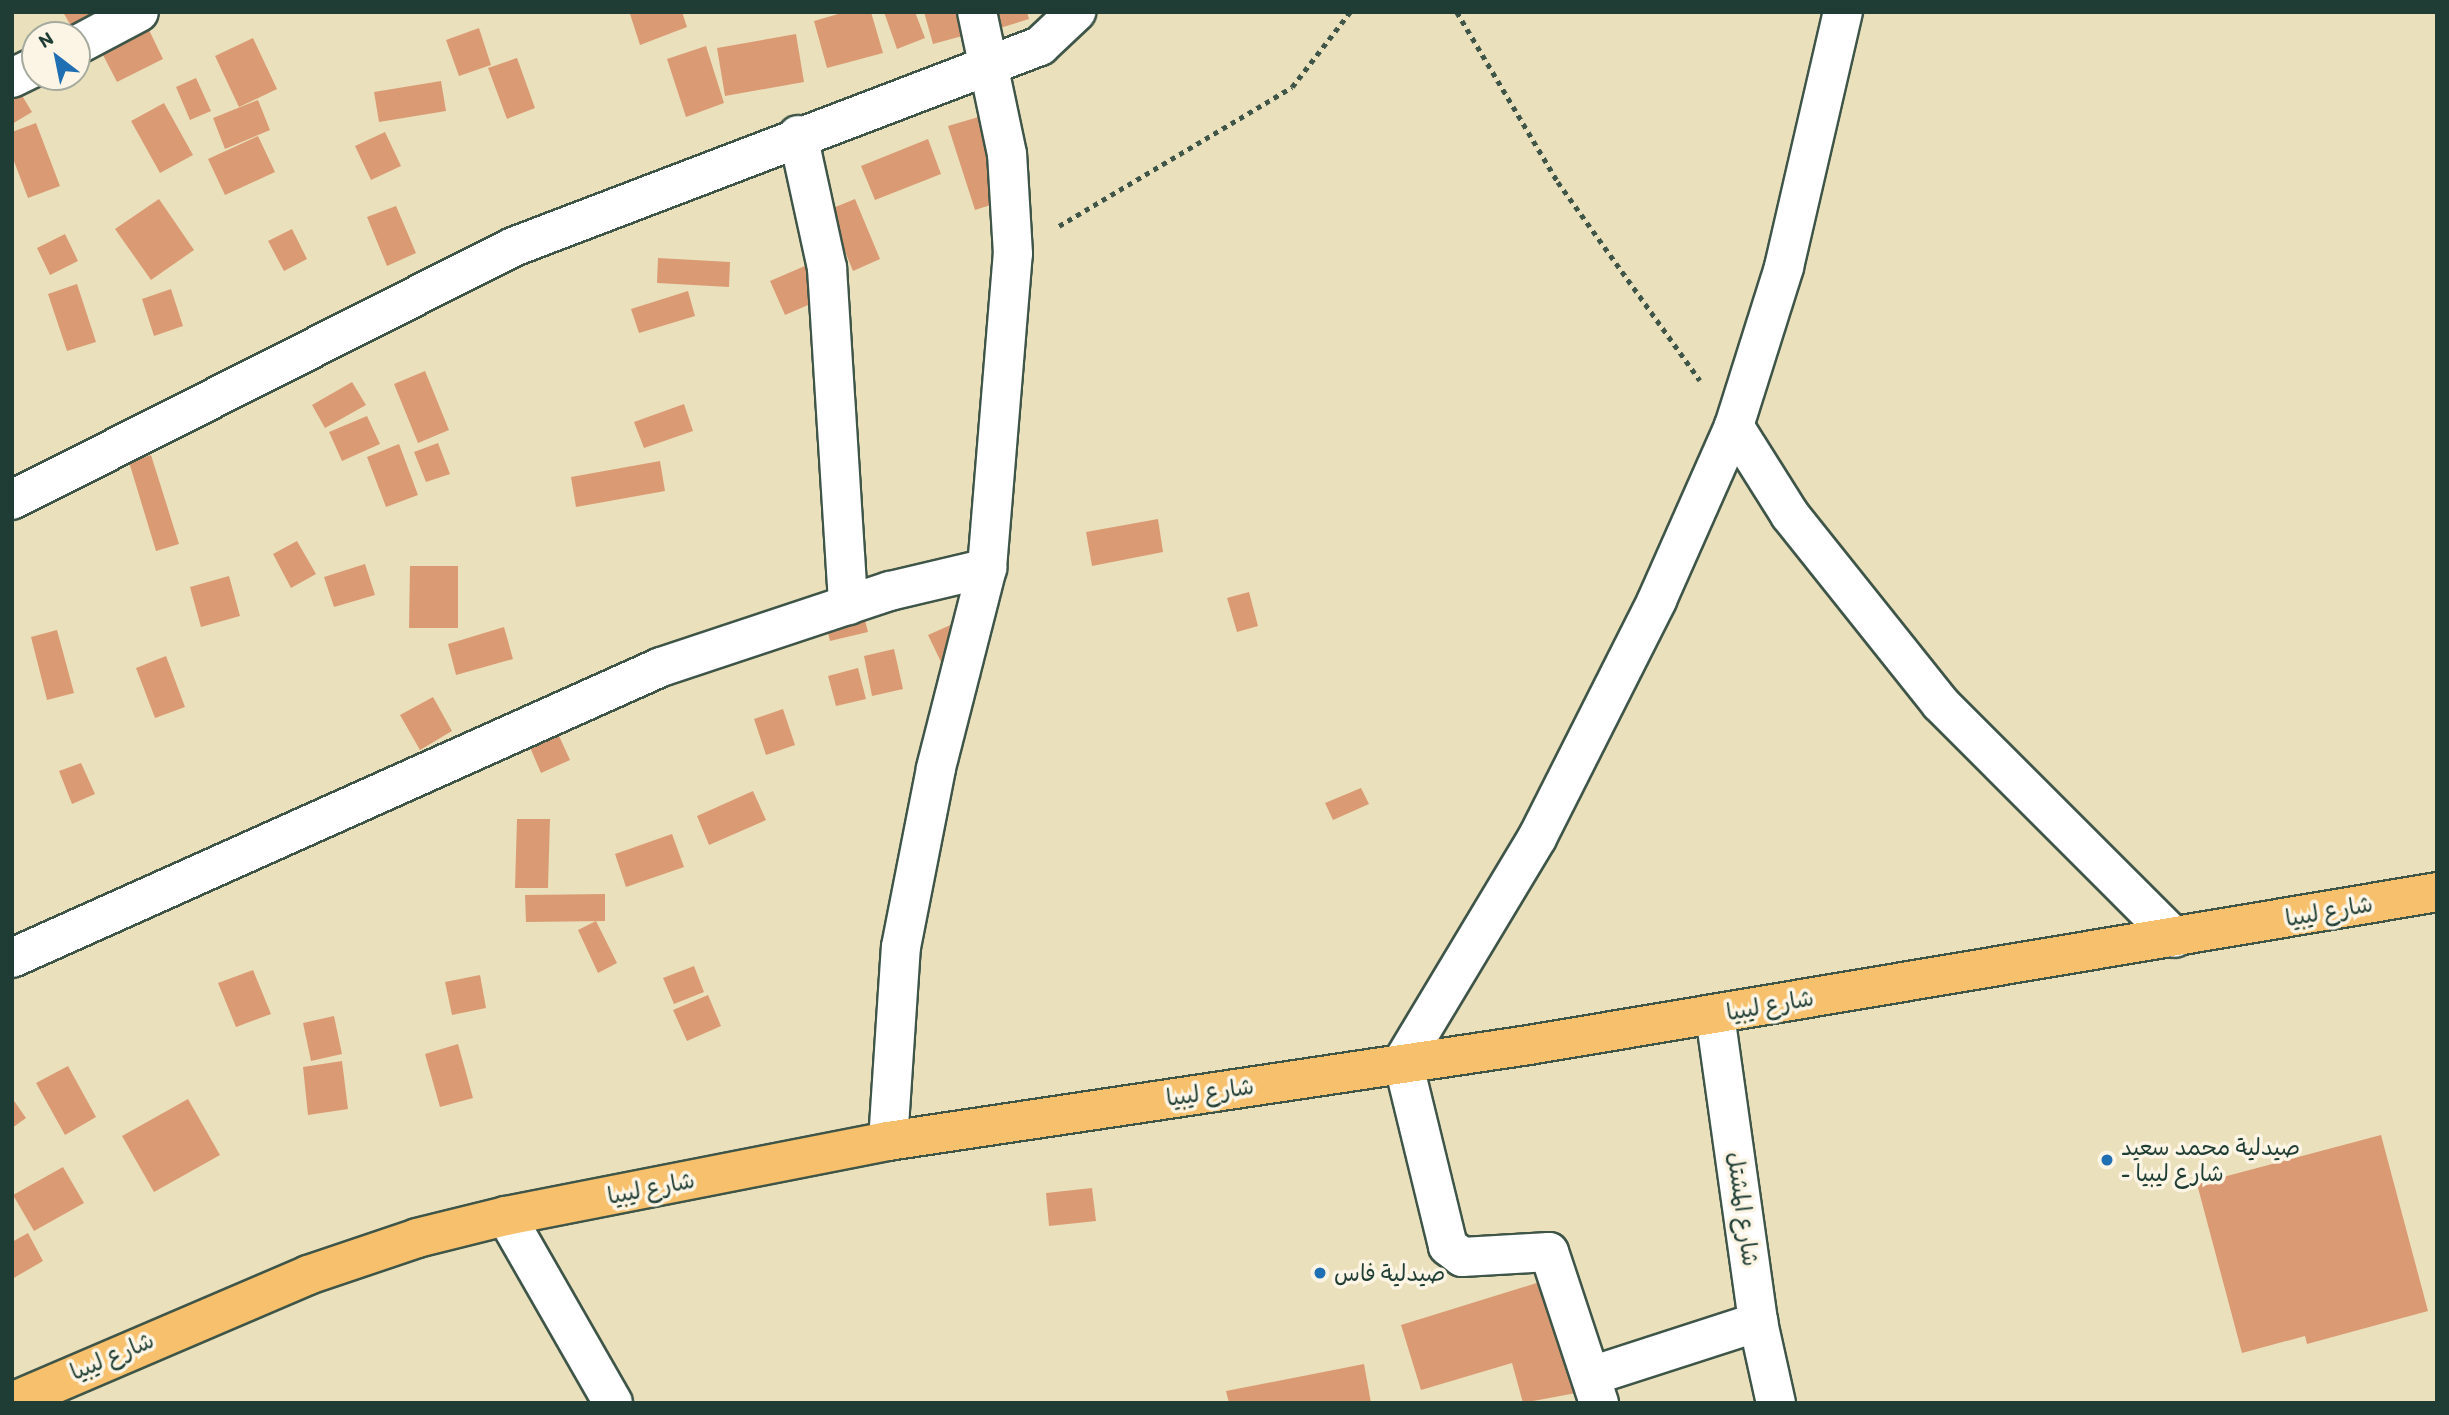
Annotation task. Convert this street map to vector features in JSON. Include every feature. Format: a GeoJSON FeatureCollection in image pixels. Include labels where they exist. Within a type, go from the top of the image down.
{"type":"FeatureCollection","features":[{"type":"Feature","properties":{"kind":"highway","name":"شارع ليبيا"},"geometry":{"type":"LineString","coordinates":[[12,1402],[308,1275],[417,1238],[506,1216],[888,1141],[1715,1015],[2437,892]]}},
{"type":"Feature","properties":{"kind":"street"},"geometry":{"type":"LineString","coordinates":[[91,38],[139,12]]}},
{"type":"Feature","properties":{"kind":"street"},"geometry":{"type":"LineString","coordinates":[[888,1141],[901,947],[936,768],[987,568],[1013,254],[1014,213],[992,66],[977,12]]}},
{"type":"Feature","properties":{"kind":"street"},"geometry":{"type":"LineString","coordinates":[[12,500],[513,247],[799,135],[992,66],[1040,46],[1076,12]]}},
{"type":"Feature","properties":{"kind":"street"},"geometry":{"type":"LineString","coordinates":[[1758,1322],[1595,1389],[1549,1252],[1462,1257],[1448,1246],[1403,1061],[1537,838],[1657,600],[1734,426],[1784,268],[1843,12]]}},
{"type":"Feature","properties":{"kind":"street"},"geometry":{"type":"LineString","coordinates":[[799,135],[827,268],[848,605]]}},
{"type":"Feature","properties":{"kind":"street"},"geometry":{"type":"LineString","coordinates":[[1734,426],[1790,515],[1940,703],[2175,938]]}},
{"type":"Feature","properties":{"kind":"street"},"geometry":{"type":"LineString","coordinates":[[12,958],[560,708],[848,605],[987,568]]}},
{"type":"Feature","properties":{"kind":"street","name":"شارع المشتل"},"geometry":{"type":"LineString","coordinates":[[1715,1015],[1758,1322],[1776,1403]]}},
{"type":"Feature","properties":{"kind":"street"},"geometry":{"type":"LineString","coordinates":[[506,1216],[613,1403]]}},
{"type":"Feature","properties":{"kind":"path"},"geometry":{"type":"LineString","coordinates":[[1013,254],[1292,87],[1350,12]]}},
{"type":"Feature","properties":{"kind":"path"},"geometry":{"type":"LineString","coordinates":[[1457,12],[1558,182],[1734,426]]}},
{"type":"Feature","properties":{"kind":"building"},"geometry":{"type":"Polygon","coordinates":[[[63,12],[95,12],[80,21],[68,21],[63,12]]]}},
{"type":"Feature","properties":{"kind":"building"},"geometry":{"type":"Polygon","coordinates":[[[682,12],[687,27],[640,45],[630,14],[682,12]]]}},
{"type":"Feature","properties":{"kind":"building"},"geometry":{"type":"Polygon","coordinates":[[[845,12],[871,12],[883,53],[827,68],[814,21],[845,12]]]}},
{"type":"Feature","properties":{"kind":"building"},"geometry":{"type":"Polygon","coordinates":[[[884,12],[915,12],[925,38],[897,49],[884,12]]]}},
{"type":"Feature","properties":{"kind":"building"},"geometry":{"type":"Polygon","coordinates":[[[924,12],[960,12],[966,35],[933,44],[924,12]]]}},
{"type":"Feature","properties":{"kind":"building"},"geometry":{"type":"Polygon","coordinates":[[[996,12],[1027,12],[1029,19],[1000,28],[996,12]]]}},
{"type":"Feature","properties":{"kind":"building"},"geometry":{"type":"Polygon","coordinates":[[[479,28],[491,65],[459,76],[446,40],[479,28]]]}},
{"type":"Feature","properties":{"kind":"building"},"geometry":{"type":"Polygon","coordinates":[[[149,30],[163,59],[117,82],[102,53],[149,30]]]}},
{"type":"Feature","properties":{"kind":"building"},"geometry":{"type":"Polygon","coordinates":[[[796,34],[804,82],[725,96],[717,48],[796,34]]]}},
{"type":"Feature","properties":{"kind":"building"},"geometry":{"type":"Polygon","coordinates":[[[253,38],[277,89],[239,107],[215,56],[253,38]]]}},
{"type":"Feature","properties":{"kind":"building"},"geometry":{"type":"Polygon","coordinates":[[[706,46],[724,103],[686,117],[667,59],[706,46]]]}},
{"type":"Feature","properties":{"kind":"building"},"geometry":{"type":"Polygon","coordinates":[[[517,58],[535,108],[507,119],[488,68],[517,58]]]}},
{"type":"Feature","properties":{"kind":"building"},"geometry":{"type":"Polygon","coordinates":[[[196,78],[211,111],[190,120],[176,87],[196,78]]]}},
{"type":"Feature","properties":{"kind":"building"},"geometry":{"type":"Polygon","coordinates":[[[12,79],[32,112],[12,124],[12,79]]]}},
{"type":"Feature","properties":{"kind":"building"},"geometry":{"type":"Polygon","coordinates":[[[441,81],[446,111],[379,122],[374,92],[441,81]]]}},
{"type":"Feature","properties":{"kind":"building"},"geometry":{"type":"Polygon","coordinates":[[[258,100],[270,130],[225,149],[213,118],[258,100]]]}},
{"type":"Feature","properties":{"kind":"building"},"geometry":{"type":"Polygon","coordinates":[[[164,103],[193,155],[160,173],[131,121],[164,103]]]}},
{"type":"Feature","properties":{"kind":"building"},"geometry":{"type":"Polygon","coordinates":[[[992,113],[1019,196],[975,210],[948,126],[992,113]]]}},
{"type":"Feature","properties":{"kind":"building"},"geometry":{"type":"Polygon","coordinates":[[[36,123],[60,186],[28,198],[12,156],[12,132],[36,123]]]}},
{"type":"Feature","properties":{"kind":"building"},"geometry":{"type":"Polygon","coordinates":[[[385,132],[401,166],[371,180],[355,146],[385,132]]]}},
{"type":"Feature","properties":{"kind":"building"},"geometry":{"type":"Polygon","coordinates":[[[258,136],[275,172],[225,195],[208,159],[258,136]]]}},
{"type":"Feature","properties":{"kind":"building"},"geometry":{"type":"Polygon","coordinates":[[[928,139],[941,174],[875,200],[861,166],[928,139]]]}},
{"type":"Feature","properties":{"kind":"building"},"geometry":{"type":"Polygon","coordinates":[[[159,199],[194,250],[151,280],[115,229],[159,199]]]}},
{"type":"Feature","properties":{"kind":"building"},"geometry":{"type":"Polygon","coordinates":[[[855,199],[880,259],[853,271],[828,210],[855,199]]]}},
{"type":"Feature","properties":{"kind":"building"},"geometry":{"type":"Polygon","coordinates":[[[396,206],[416,253],[387,266],[367,217],[396,206]]]}},
{"type":"Feature","properties":{"kind":"building"},"geometry":{"type":"Polygon","coordinates":[[[292,229],[307,259],[284,271],[268,241],[292,229]]]}},
{"type":"Feature","properties":{"kind":"building"},"geometry":{"type":"Polygon","coordinates":[[[65,234],[78,261],[50,275],[37,248],[65,234]]]}},
{"type":"Feature","properties":{"kind":"building"},"geometry":{"type":"Polygon","coordinates":[[[658,258],[730,262],[729,287],[657,283],[658,258]]]}},
{"type":"Feature","properties":{"kind":"building"},"geometry":{"type":"Polygon","coordinates":[[[814,262],[829,296],[785,315],[770,281],[814,262]]]}},
{"type":"Feature","properties":{"kind":"building"},"geometry":{"type":"Polygon","coordinates":[[[77,284],[96,342],[67,351],[48,294],[77,284]]]}},
{"type":"Feature","properties":{"kind":"building"},"geometry":{"type":"Polygon","coordinates":[[[171,289],[183,326],[154,336],[142,299],[171,289]]]}},
{"type":"Feature","properties":{"kind":"building"},"geometry":{"type":"Polygon","coordinates":[[[688,291],[695,316],[639,333],[631,309],[688,291]]]}},
{"type":"Feature","properties":{"kind":"building"},"geometry":{"type":"Polygon","coordinates":[[[425,371],[449,430],[418,443],[394,384],[425,371]]]}},
{"type":"Feature","properties":{"kind":"building"},"geometry":{"type":"Polygon","coordinates":[[[352,382],[366,405],[325,428],[312,405],[352,382]]]}},
{"type":"Feature","properties":{"kind":"building"},"geometry":{"type":"Polygon","coordinates":[[[684,404],[693,431],[644,448],[634,422],[684,404]]]}},
{"type":"Feature","properties":{"kind":"building"},"geometry":{"type":"Polygon","coordinates":[[[367,416],[380,444],[342,461],[329,432],[367,416]]]}},
{"type":"Feature","properties":{"kind":"building"},"geometry":{"type":"Polygon","coordinates":[[[438,443],[450,474],[426,482],[414,452],[438,443]]]}},
{"type":"Feature","properties":{"kind":"building"},"geometry":{"type":"Polygon","coordinates":[[[399,444],[418,495],[386,507],[367,457],[399,444]]]}},
{"type":"Feature","properties":{"kind":"building"},"geometry":{"type":"Polygon","coordinates":[[[151,455],[179,544],[156,551],[129,462],[151,455]]]}},
{"type":"Feature","properties":{"kind":"building"},"geometry":{"type":"Polygon","coordinates":[[[660,461],[665,491],[576,507],[571,477],[660,461]]]}},
{"type":"Feature","properties":{"kind":"building"},"geometry":{"type":"Polygon","coordinates":[[[1158,519],[1163,552],[1092,566],[1086,532],[1158,519]]]}},
{"type":"Feature","properties":{"kind":"building"},"geometry":{"type":"Polygon","coordinates":[[[297,541],[316,574],[291,588],[273,554],[297,541]]]}},
{"type":"Feature","properties":{"kind":"building"},"geometry":{"type":"Polygon","coordinates":[[[365,564],[375,595],[334,607],[324,577],[365,564]]]}},
{"type":"Feature","properties":{"kind":"building"},"geometry":{"type":"Polygon","coordinates":[[[410,566],[458,566],[458,628],[409,628],[410,566]]]}},
{"type":"Feature","properties":{"kind":"building"},"geometry":{"type":"Polygon","coordinates":[[[229,576],[240,616],[201,627],[190,587],[229,576]]]}},
{"type":"Feature","properties":{"kind":"building"},"geometry":{"type":"Polygon","coordinates":[[[1249,592],[1258,626],[1237,632],[1227,598],[1249,592]]]}},
{"type":"Feature","properties":{"kind":"building"},"geometry":{"type":"Polygon","coordinates":[[[861,604],[868,632],[830,641],[823,613],[861,604]]]}},
{"type":"Feature","properties":{"kind":"building"},"geometry":{"type":"Polygon","coordinates":[[[955,623],[982,678],[955,691],[928,635],[955,623]]]}},
{"type":"Feature","properties":{"kind":"building"},"geometry":{"type":"Polygon","coordinates":[[[504,627],[513,659],[456,675],[448,644],[504,627]]]}},
{"type":"Feature","properties":{"kind":"building"},"geometry":{"type":"Polygon","coordinates":[[[57,630],[74,693],[47,700],[31,637],[57,630]]]}},
{"type":"Feature","properties":{"kind":"building"},"geometry":{"type":"Polygon","coordinates":[[[894,649],[903,689],[872,696],[864,656],[894,649]]]}},
{"type":"Feature","properties":{"kind":"building"},"geometry":{"type":"Polygon","coordinates":[[[166,656],[185,707],[155,718],[136,668],[166,656]]]}},
{"type":"Feature","properties":{"kind":"building"},"geometry":{"type":"Polygon","coordinates":[[[858,668],[866,699],[836,706],[828,676],[858,668]]]}},
{"type":"Feature","properties":{"kind":"building"},"geometry":{"type":"Polygon","coordinates":[[[433,697],[452,731],[420,750],[400,715],[433,697]]]}},
{"type":"Feature","properties":{"kind":"building"},"geometry":{"type":"Polygon","coordinates":[[[783,709],[795,745],[766,755],[754,719],[783,709]]]}},
{"type":"Feature","properties":{"kind":"building"},"geometry":{"type":"Polygon","coordinates":[[[554,725],[570,760],[541,773],[526,738],[554,725]]]}},
{"type":"Feature","properties":{"kind":"building"},"geometry":{"type":"Polygon","coordinates":[[[81,763],[95,794],[72,804],[59,771],[81,763]]]}},
{"type":"Feature","properties":{"kind":"building"},"geometry":{"type":"Polygon","coordinates":[[[1361,788],[1369,804],[1333,820],[1325,803],[1361,788]]]}},
{"type":"Feature","properties":{"kind":"building"},"geometry":{"type":"Polygon","coordinates":[[[753,791],[766,820],[709,845],[697,816],[753,791]]]}},
{"type":"Feature","properties":{"kind":"building"},"geometry":{"type":"Polygon","coordinates":[[[517,819],[550,819],[548,888],[515,888],[517,819]]]}},
{"type":"Feature","properties":{"kind":"building"},"geometry":{"type":"Polygon","coordinates":[[[672,834],[684,867],[626,887],[615,854],[672,834]]]}},
{"type":"Feature","properties":{"kind":"building"},"geometry":{"type":"Polygon","coordinates":[[[605,894],[605,921],[526,922],[525,895],[605,894]]]}},
{"type":"Feature","properties":{"kind":"building"},"geometry":{"type":"Polygon","coordinates":[[[596,921],[617,963],[598,973],[578,930],[596,921]]]}},
{"type":"Feature","properties":{"kind":"building"},"geometry":{"type":"Polygon","coordinates":[[[694,966],[704,992],[674,1004],[663,978],[694,966]]]}},
{"type":"Feature","properties":{"kind":"building"},"geometry":{"type":"Polygon","coordinates":[[[253,970],[271,1014],[236,1027],[218,983],[253,970]]]}},
{"type":"Feature","properties":{"kind":"building"},"geometry":{"type":"Polygon","coordinates":[[[480,975],[486,1008],[452,1015],[445,982],[480,975]]]}},
{"type":"Feature","properties":{"kind":"building"},"geometry":{"type":"Polygon","coordinates":[[[708,995],[721,1026],[687,1041],[673,1010],[708,995]]]}},
{"type":"Feature","properties":{"kind":"building"},"geometry":{"type":"Polygon","coordinates":[[[334,1016],[342,1054],[311,1061],[303,1023],[334,1016]]]}},
{"type":"Feature","properties":{"kind":"building"},"geometry":{"type":"Polygon","coordinates":[[[458,1044],[473,1098],[440,1107],[425,1054],[458,1044]]]}},
{"type":"Feature","properties":{"kind":"building"},"geometry":{"type":"Polygon","coordinates":[[[342,1061],[348,1109],[308,1115],[303,1067],[342,1061]]]}},
{"type":"Feature","properties":{"kind":"building"},"geometry":{"type":"Polygon","coordinates":[[[68,1066],[96,1117],[65,1135],[36,1083],[68,1066]]]}},
{"type":"Feature","properties":{"kind":"building"},"geometry":{"type":"Polygon","coordinates":[[[12,1098],[26,1118],[12,1128],[12,1098]]]}},
{"type":"Feature","properties":{"kind":"building"},"geometry":{"type":"Polygon","coordinates":[[[188,1099],[220,1155],[154,1192],[122,1136],[188,1099]]]}},
{"type":"Feature","properties":{"kind":"building"},"geometry":{"type":"Polygon","coordinates":[[[2381,1135],[2428,1311],[2307,1344],[2305,1336],[2242,1353],[2197,1184],[2381,1135]]]}},
{"type":"Feature","properties":{"kind":"building"},"geometry":{"type":"Polygon","coordinates":[[[63,1167],[84,1203],[34,1231],[13,1195],[63,1167]]]}},
{"type":"Feature","properties":{"kind":"building"},"geometry":{"type":"Polygon","coordinates":[[[1092,1188],[1096,1221],[1049,1226],[1046,1193],[1092,1188]]]}},
{"type":"Feature","properties":{"kind":"building"},"geometry":{"type":"Polygon","coordinates":[[[28,1233],[43,1261],[12,1279],[12,1242],[28,1233]]]}},
{"type":"Feature","properties":{"kind":"building"},"geometry":{"type":"Polygon","coordinates":[[[1543,1281],[1576,1393],[1523,1403],[1512,1363],[1421,1390],[1401,1325],[1543,1281]]]}},
{"type":"Feature","properties":{"kind":"building"},"geometry":{"type":"Polygon","coordinates":[[[1364,1364],[1371,1403],[1229,1403],[1226,1391],[1364,1364]]]}},
{"type":"Feature","properties":{"kind":"place","name":"صيدلية محمد سعيد - شارع ليبيا"},"geometry":{"type":"Point","coordinates":[2107,1160]}},
{"type":"Feature","properties":{"kind":"place","name":"صيدلية فاس"},"geometry":{"type":"Point","coordinates":[1320,1273]}}]}
